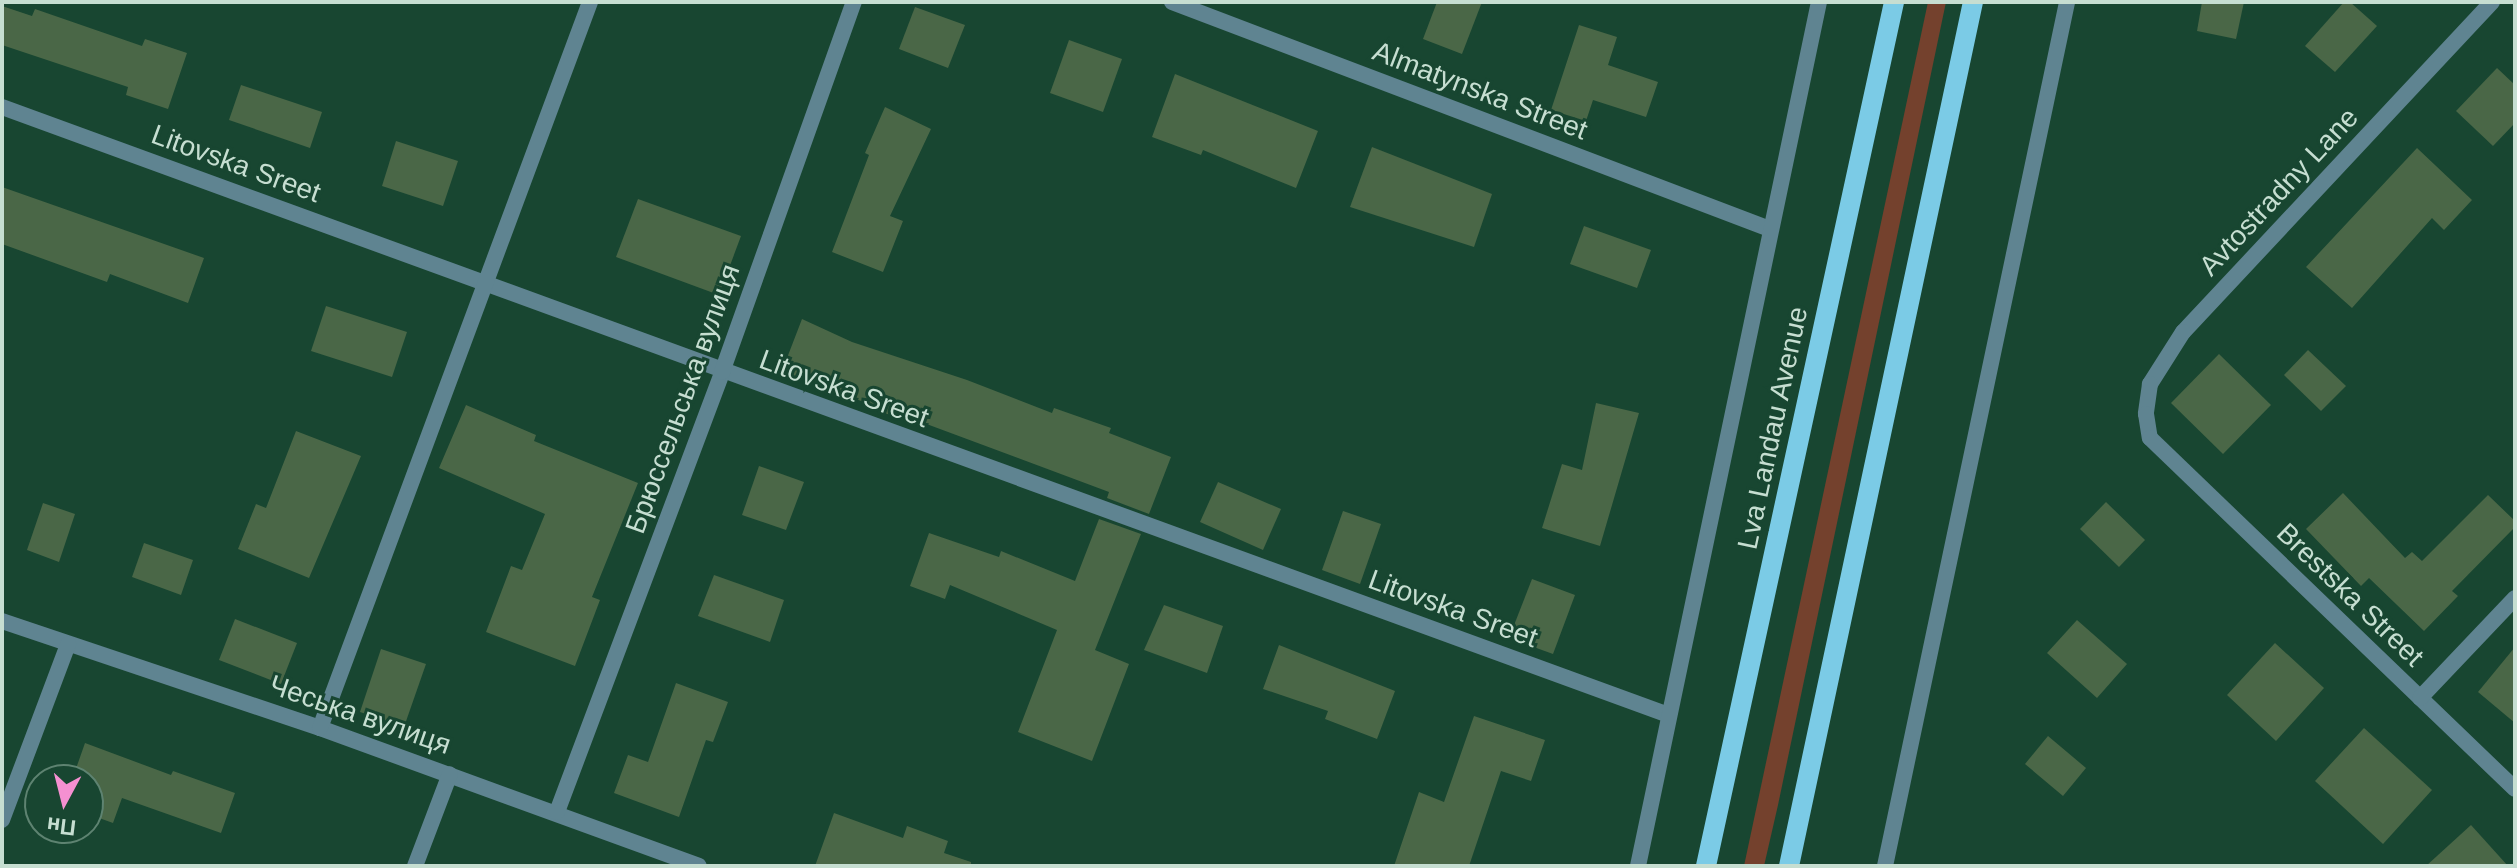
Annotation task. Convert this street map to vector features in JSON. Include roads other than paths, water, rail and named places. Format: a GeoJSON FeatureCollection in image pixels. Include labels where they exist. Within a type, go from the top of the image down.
{"type":"FeatureCollection","features":[{"type":"Feature","properties":{"kind":"main road","name":"Lva Landau Avenue"},"geometry":{"type":"LineString","coordinates":[[1706,866],[1894,2]]}},
{"type":"Feature","properties":{"kind":"main road"},"geometry":{"type":"LineString","coordinates":[[1789,866],[1973,2]]}},
{"type":"Feature","properties":{"kind":"street"},"geometry":{"type":"LineString","coordinates":[[320,728],[590,2]]}},
{"type":"Feature","properties":{"kind":"street","name":"Брюссельська вулиця"},"geometry":{"type":"LineString","coordinates":[[557,812],[722,372],[854,2]]}},
{"type":"Feature","properties":{"kind":"street","name":"Almatynska Street"},"geometry":{"type":"LineString","coordinates":[[1172,2],[1770,229]]}},
{"type":"Feature","properties":{"kind":"street"},"geometry":{"type":"LineString","coordinates":[[1638,866],[1819,2]]}},
{"type":"Feature","properties":{"kind":"street"},"geometry":{"type":"LineString","coordinates":[[1885,866],[2067,2]]}},
{"type":"Feature","properties":{"kind":"street","name":"Avtostradny Lane"},"geometry":{"type":"LineString","coordinates":[[2150,438],[2146,414],[2150,384],[2183,332],[2492,2]]}},
{"type":"Feature","properties":{"kind":"street","name":"Litovska Sreet"},"geometry":{"type":"LineString","coordinates":[[2,107],[1669,715]]}},
{"type":"Feature","properties":{"kind":"street","name":"Brestska Street"},"geometry":{"type":"LineString","coordinates":[[2150,438],[2515,789]]}},
{"type":"Feature","properties":{"kind":"street"},"geometry":{"type":"LineString","coordinates":[[2420,698],[2515,598]]}},
{"type":"Feature","properties":{"kind":"street","name":"Чеська вулиця"},"geometry":{"type":"LineString","coordinates":[[2,621],[320,728],[699,866]]}},
{"type":"Feature","properties":{"kind":"street"},"geometry":{"type":"LineString","coordinates":[[2,820],[68,644]]}},
{"type":"Feature","properties":{"kind":"street"},"geometry":{"type":"LineString","coordinates":[[415,866],[450,774]]}}]}
